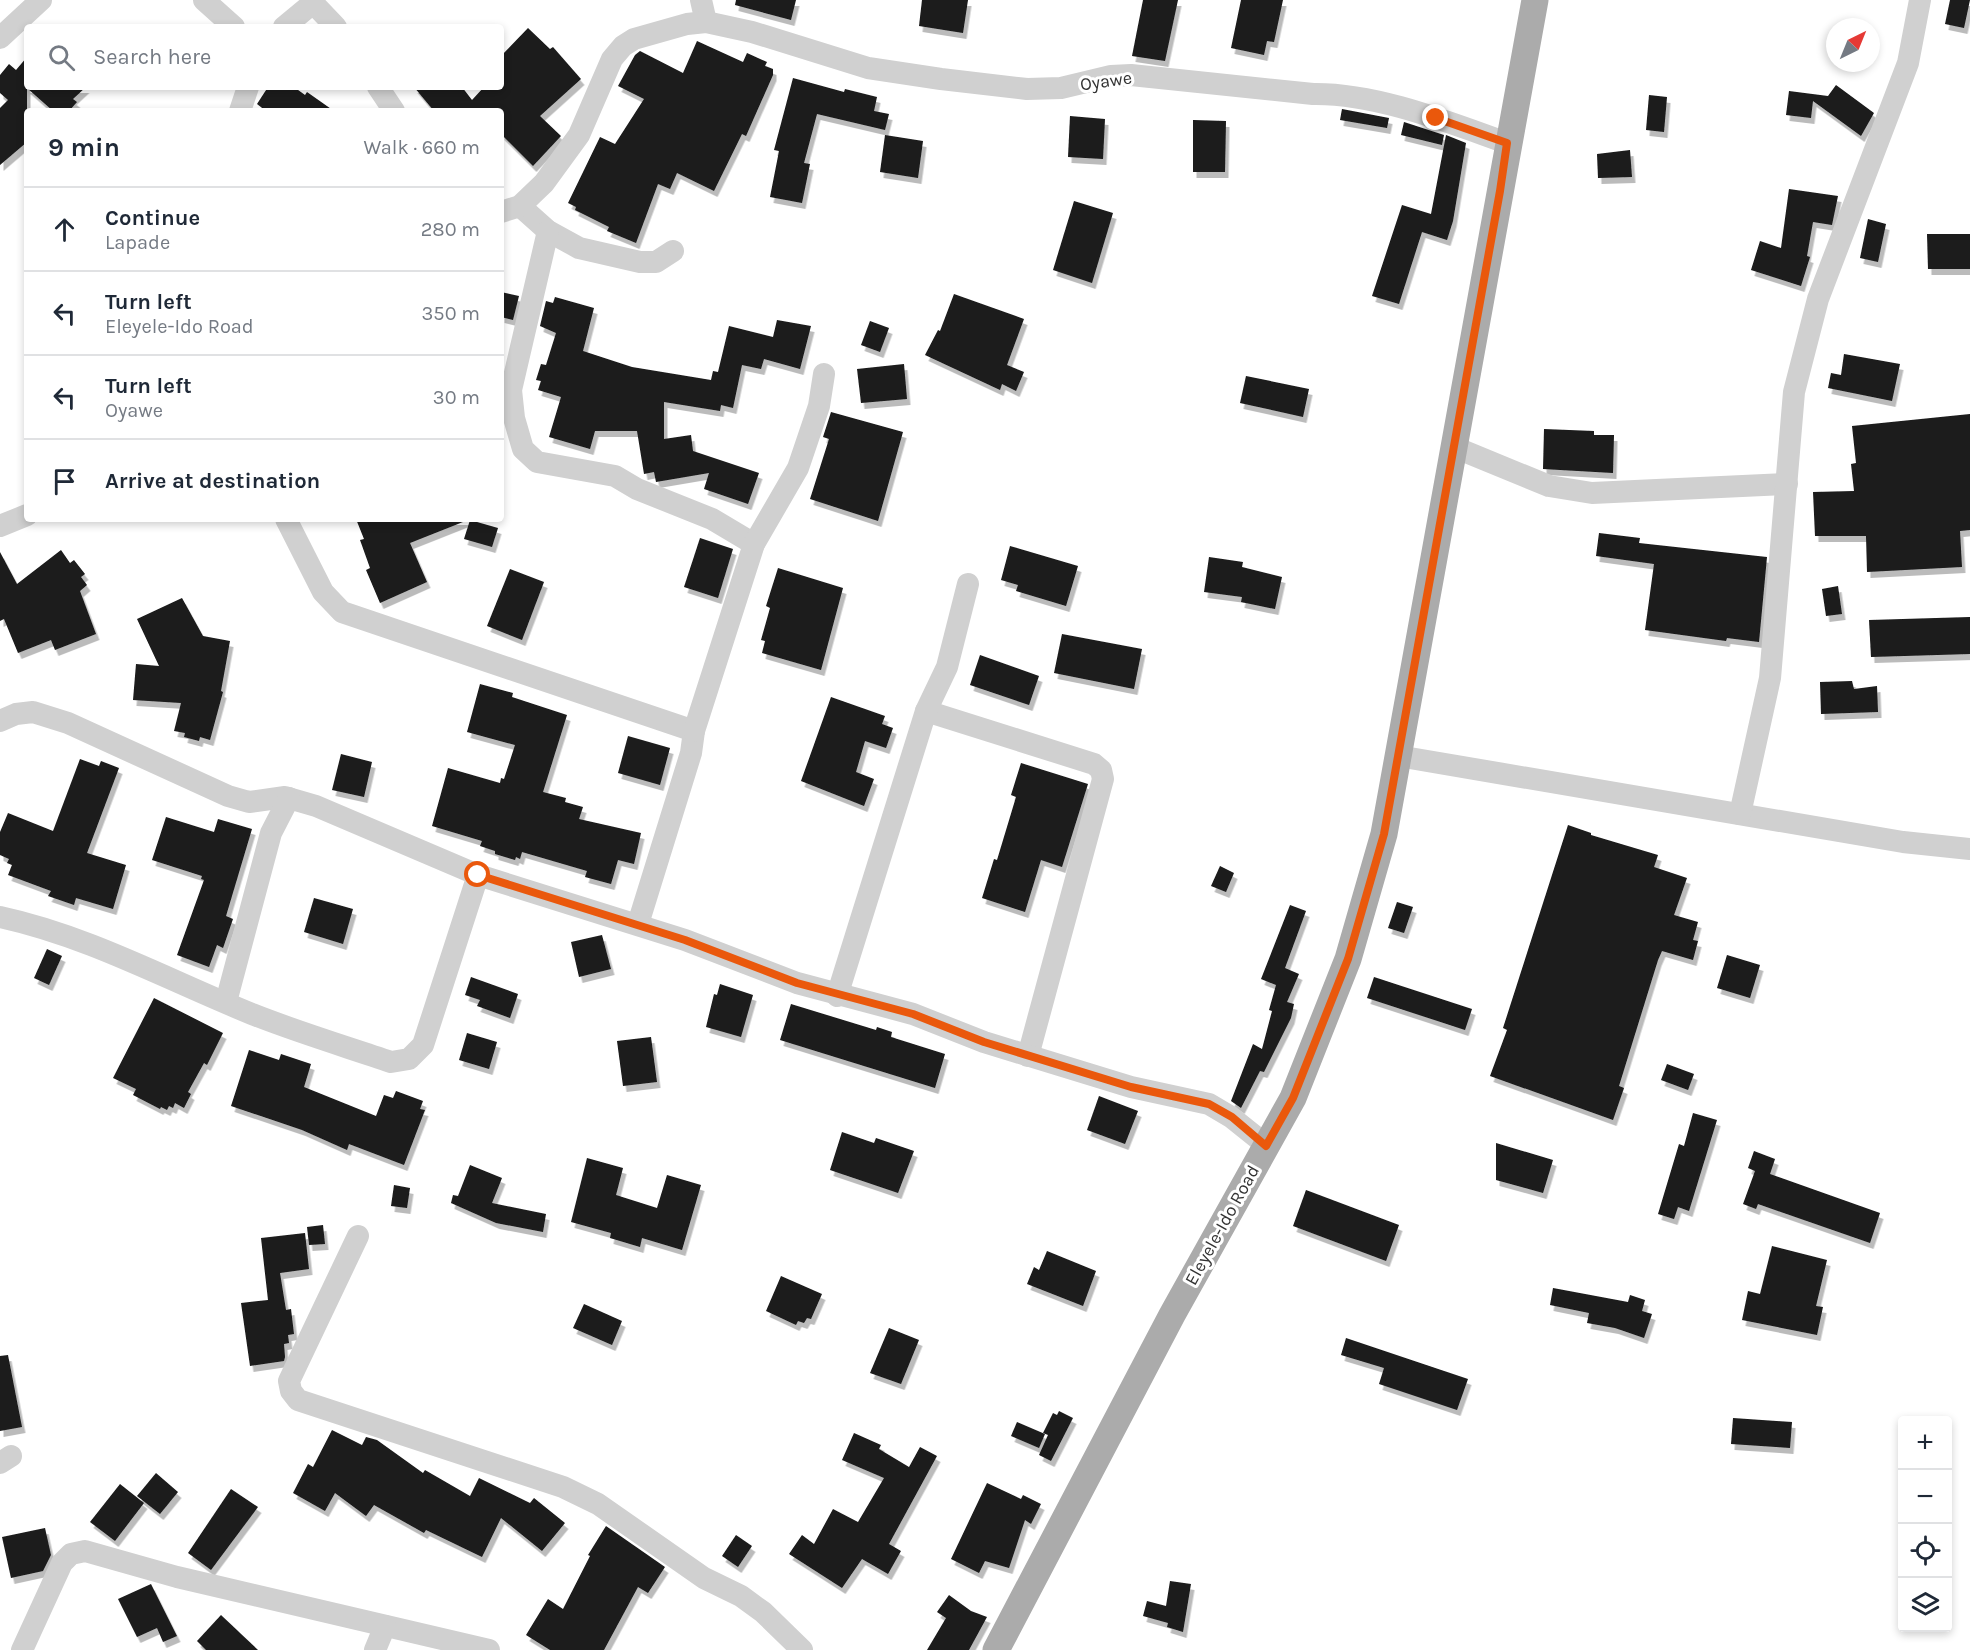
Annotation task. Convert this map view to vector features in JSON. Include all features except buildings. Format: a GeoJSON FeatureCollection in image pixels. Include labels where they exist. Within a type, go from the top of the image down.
{"type":"FeatureCollection","features":[{"type":"Feature","properties":{"kind":"main road","name":"Eleyele-Ido Road"},"geometry":{"type":"LineString","coordinates":[[996,1650],[1172,1315],[1293,1098],[1348,959],[1384,834],[1507,143],[1535,0]]}},
{"type":"Feature","properties":{"kind":"street"},"geometry":{"type":"LineString","coordinates":[[0,38],[41,0]]}},
{"type":"Feature","properties":{"kind":"street"},"geometry":{"type":"LineString","coordinates":[[204,0],[231,24]]}},
{"type":"Feature","properties":{"kind":"street"},"geometry":{"type":"LineString","coordinates":[[1740,814],[1770,678],[1794,392],[1818,299],[1908,63],[1920,0]]}},
{"type":"Feature","properties":{"kind":"street"},"geometry":{"type":"LineString","coordinates":[[288,24],[315,2],[333,24]]}},
{"type":"Feature","properties":{"kind":"street"},"geometry":{"type":"LineString","coordinates":[[673,251],[656,262],[640,262],[579,248],[510,209],[544,183],[579,135],[612,59],[623,46],[634,39],[687,24],[704,11]]}},
{"type":"Feature","properties":{"kind":"street","name":"Oyawe"},"geometry":{"type":"LineString","coordinates":[[704,11],[752,32],[868,68],[941,80],[1028,88],[1062,88],[1111,76],[1131,75],[1313,94],[1337,93],[1436,118],[1507,143]]}},
{"type":"Feature","properties":{"kind":"street"},"geometry":{"type":"LineString","coordinates":[[241,108],[247,90]]}},
{"type":"Feature","properties":{"kind":"street"},"geometry":{"type":"LineString","coordinates":[[380,90],[392,108]]}},
{"type":"Feature","properties":{"kind":"street"},"geometry":{"type":"LineString","coordinates":[[548,231],[511,390],[514,418],[523,449],[537,462],[615,476],[637,489],[712,519],[754,544]]}},
{"type":"Feature","properties":{"kind":"street"},"geometry":{"type":"LineString","coordinates":[[638,924],[691,753],[694,731],[754,544],[798,468],[819,406],[824,374]]}},
{"type":"Feature","properties":{"kind":"street"},"geometry":{"type":"LineString","coordinates":[[1454,447],[1550,486],[1592,493],[1787,484]]}},
{"type":"Feature","properties":{"kind":"street"},"geometry":{"type":"LineString","coordinates":[[0,526],[24,516]]}},
{"type":"Feature","properties":{"kind":"street"},"geometry":{"type":"LineString","coordinates":[[288,522],[323,592],[342,612],[694,731]]}},
{"type":"Feature","properties":{"kind":"street"},"geometry":{"type":"LineString","coordinates":[[837,996],[926,711],[946,667],[968,584]]}},
{"type":"Feature","properties":{"kind":"street"},"geometry":{"type":"LineString","coordinates":[[0,721],[16,714],[33,711],[68,723],[228,796],[249,802],[289,798],[316,806],[478,875],[638,924],[837,996],[913,1014],[984,1042],[1131,1087],[1209,1104],[1232,1117],[1266,1146]]}},
{"type":"Feature","properties":{"kind":"street"},"geometry":{"type":"LineString","coordinates":[[926,711],[1094,764],[1101,770],[1102,779],[1028,1056]]}},
{"type":"Feature","properties":{"kind":"street"},"geometry":{"type":"LineString","coordinates":[[1398,756],[1903,842],[1970,849]]}},
{"type":"Feature","properties":{"kind":"street"},"geometry":{"type":"LineString","coordinates":[[225,1002],[268,842],[289,798]]}},
{"type":"Feature","properties":{"kind":"street"},"geometry":{"type":"LineString","coordinates":[[0,916],[41,926],[94,945],[225,1002],[391,1062],[409,1059],[423,1045],[478,875]]}},
{"type":"Feature","properties":{"kind":"street"},"geometry":{"type":"LineString","coordinates":[[358,1236],[290,1381],[291,1391],[298,1400],[563,1487],[589,1500],[705,1578],[741,1596],[763,1612],[802,1650]]}},
{"type":"Feature","properties":{"kind":"street"},"geometry":{"type":"LineString","coordinates":[[22,1650],[62,1563],[71,1554],[85,1551],[177,1576],[489,1650]]}},
{"type":"Feature","properties":{"kind":"street"},"geometry":{"type":"LineString","coordinates":[[375,1650],[385,1626]]}},
{"type":"Feature","properties":{"kind":"route"},"geometry":{"type":"LineString","coordinates":[[478,875],[685,940],[837,996],[913,1014],[984,1042],[1131,1087],[1209,1104],[1232,1117],[1266,1146],[1293,1098],[1348,959],[1384,834],[1500,191],[1507,143],[1436,118]]}}]}
